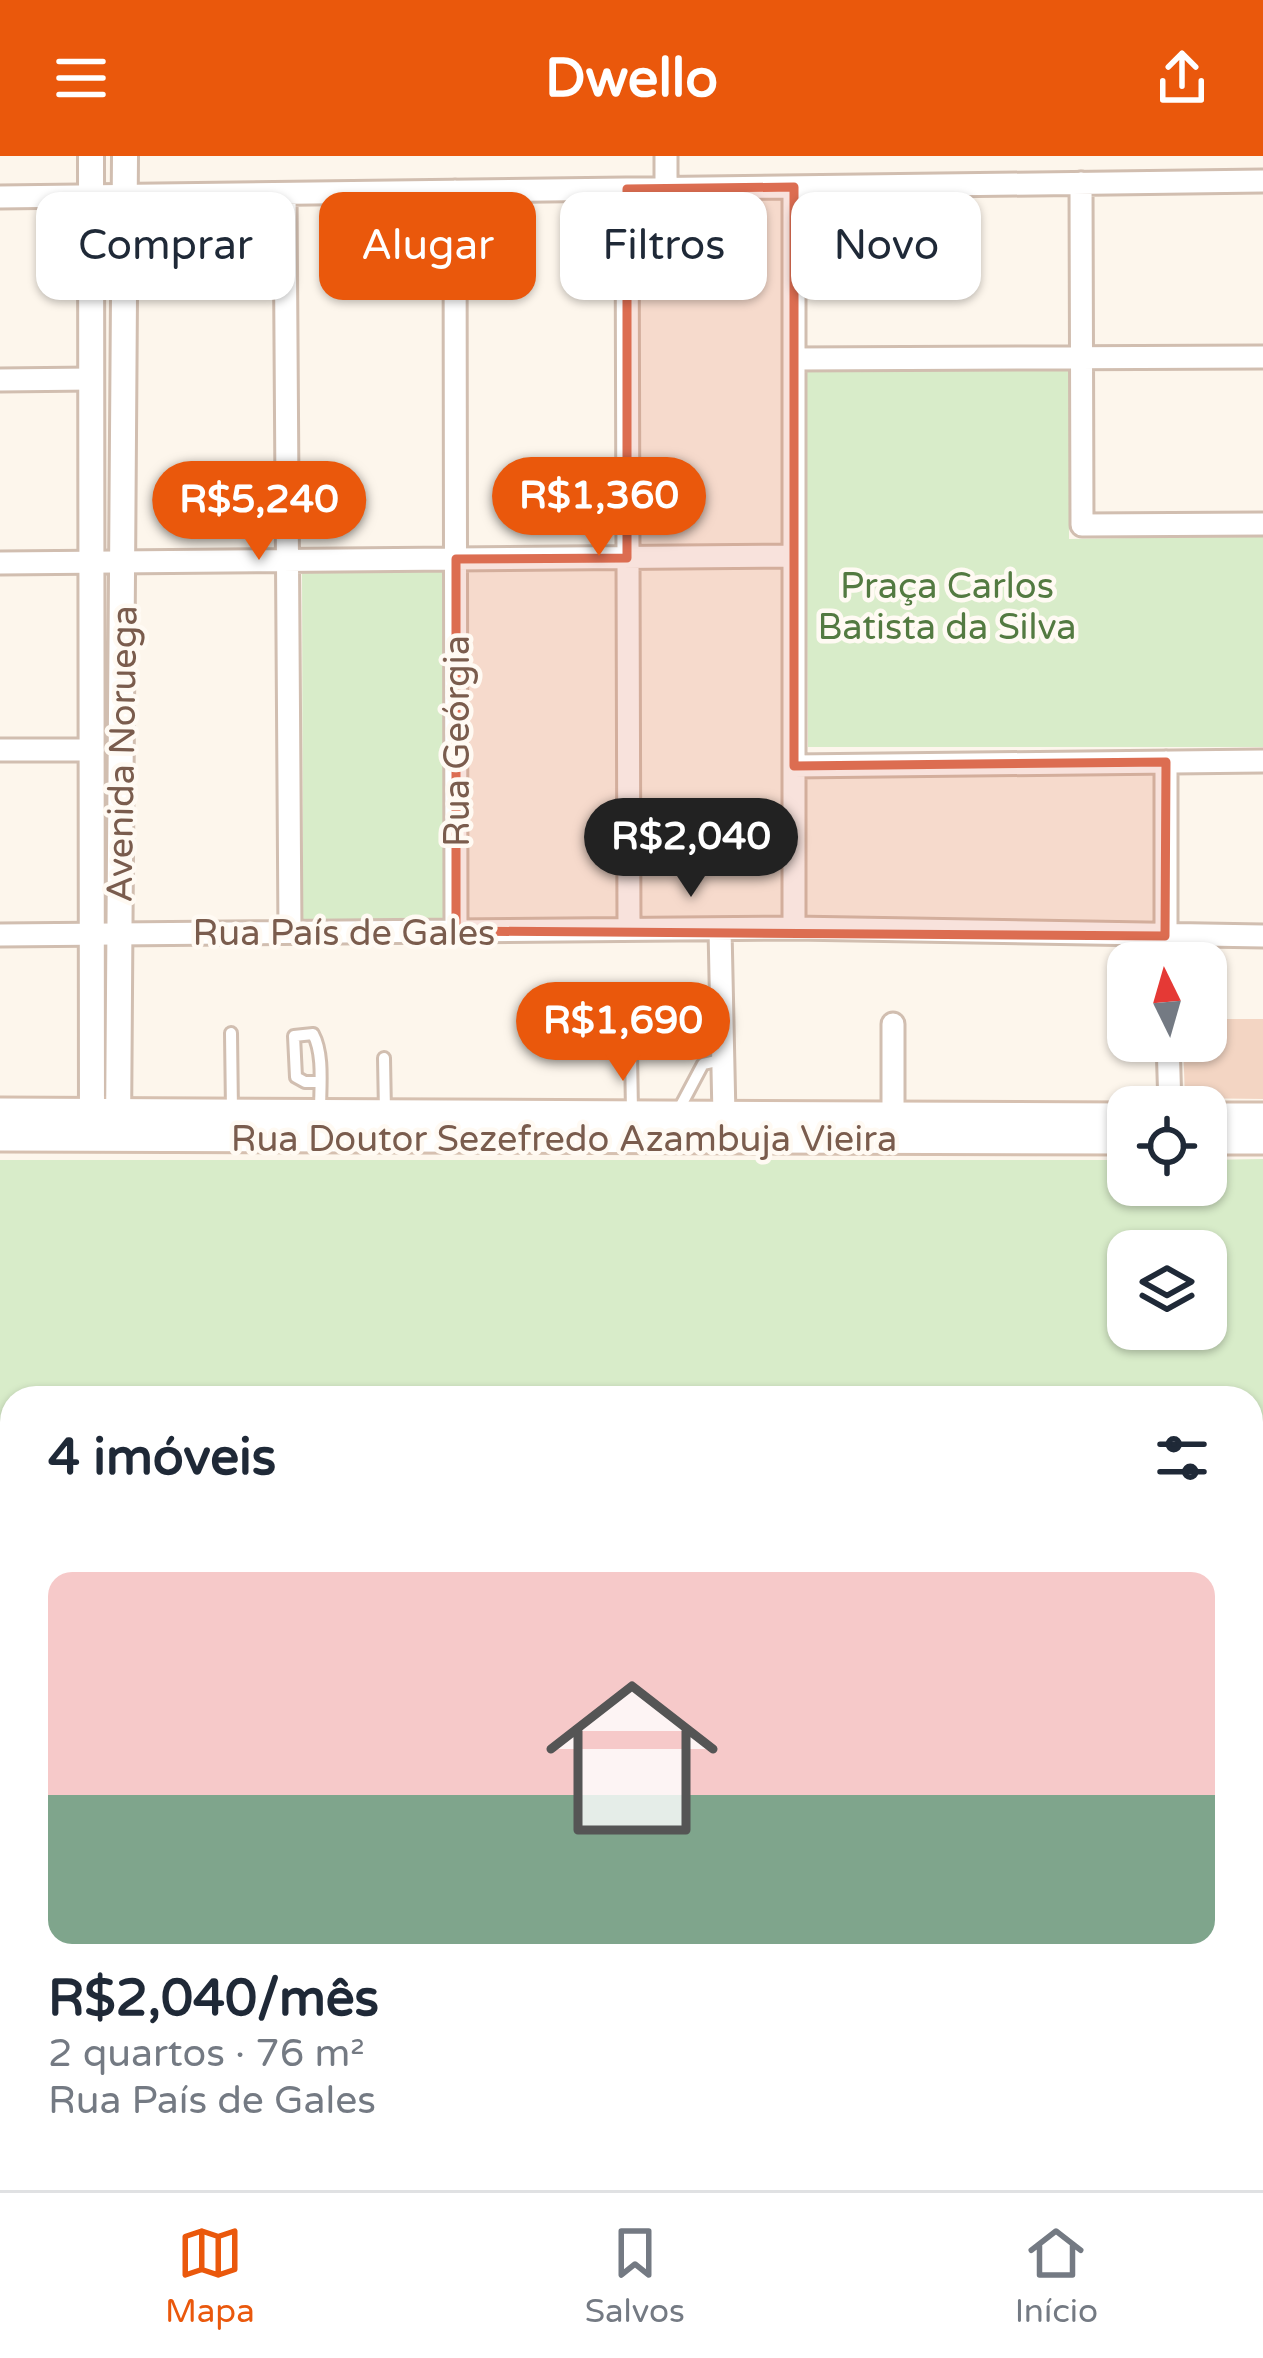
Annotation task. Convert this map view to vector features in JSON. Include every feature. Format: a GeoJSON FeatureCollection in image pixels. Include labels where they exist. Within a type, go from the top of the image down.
{"type":"FeatureCollection","features":[{"type":"Feature","properties":{"kind":"main road","name":"Rua Doutor Sezefredo Azambuja Vieira"},"geometry":{"type":"LineString","coordinates":[[0,1112],[105,1125],[1107,1140]]}},
{"type":"Feature","properties":{"kind":"main road","name":"Rua Doutor Sezefredo Azambuja Vieira"},"geometry":{"type":"LineString","coordinates":[[0,1137],[232,1114],[1107,1117]]}},
{"type":"Feature","properties":{"kind":"main road"},"geometry":{"type":"LineString","coordinates":[[1227,1117],[1263,1117]]}},
{"type":"Feature","properties":{"kind":"main road"},"geometry":{"type":"LineString","coordinates":[[1227,1140],[1263,1140]]}},
{"type":"Feature","properties":{"kind":"street","name":"Avenida Noruega"},"geometry":{"type":"LineString","coordinates":[[91,156],[91,192]]}},
{"type":"Feature","properties":{"kind":"street","name":"Avenida Noruega"},"geometry":{"type":"LineString","coordinates":[[125,156],[126,192]]}},
{"type":"Feature","properties":{"kind":"street"},"geometry":{"type":"LineString","coordinates":[[666,156],[666,188]]}},
{"type":"Feature","properties":{"kind":"street"},"geometry":{"type":"LineString","coordinates":[[1150,156],[1151,182]]}},
{"type":"Feature","properties":{"kind":"street"},"geometry":{"type":"LineString","coordinates":[[295,194],[1263,181]]}},
{"type":"Feature","properties":{"kind":"street"},"geometry":{"type":"LineString","coordinates":[[1081,183],[1082,525],[1263,524]]}},
{"type":"Feature","properties":{"kind":"street"},"geometry":{"type":"LineString","coordinates":[[794,187],[794,928]]}},
{"type":"Feature","properties":{"kind":"street"},"geometry":{"type":"LineString","coordinates":[[627,189],[629,929]]}},
{"type":"Feature","properties":{"kind":"street","name":"Rua Geórgia"},"geometry":{"type":"LineString","coordinates":[[455,191],[456,931]]}},
{"type":"Feature","properties":{"kind":"street"},"geometry":{"type":"LineString","coordinates":[[0,197],[36,197]]}},
{"type":"Feature","properties":{"kind":"street","name":"Avenida Noruega"},"geometry":{"type":"LineString","coordinates":[[92,300],[92,933],[105,1125]]}},
{"type":"Feature","properties":{"kind":"street","name":"Avenida Noruega"},"geometry":{"type":"LineString","coordinates":[[105,1125],[119,933],[125,300]]}},
{"type":"Feature","properties":{"kind":"street"},"geometry":{"type":"LineString","coordinates":[[286,300],[290,932]]}},
{"type":"Feature","properties":{"kind":"street"},"geometry":{"type":"LineString","coordinates":[[794,358],[1263,357]]}},
{"type":"Feature","properties":{"kind":"street"},"geometry":{"type":"LineString","coordinates":[[0,380],[92,379]]}},
{"type":"Feature","properties":{"kind":"street"},"geometry":{"type":"LineString","coordinates":[[0,563],[794,556]]}},
{"type":"Feature","properties":{"kind":"street"},"geometry":{"type":"LineString","coordinates":[[0,750],[92,750]]}},
{"type":"Feature","properties":{"kind":"street"},"geometry":{"type":"LineString","coordinates":[[794,766],[1263,761]]}},
{"type":"Feature","properties":{"kind":"street"},"geometry":{"type":"LineString","coordinates":[[1165,942],[1166,762]]}},
{"type":"Feature","properties":{"kind":"street"},"geometry":{"type":"LineString","coordinates":[[720,928],[724,1116]]}},
{"type":"Feature","properties":{"kind":"street","name":"Rua País de Gales"},"geometry":{"type":"LineString","coordinates":[[0,935],[794,928],[1263,936]]}},
{"type":"Feature","properties":{"kind":"street"},"geometry":{"type":"LineString","coordinates":[[893,1024],[893,1116]]}},
{"type":"Feature","properties":{"kind":"lane"},"geometry":{"type":"LineString","coordinates":[[230,1033],[232,1114]]}},
{"type":"Feature","properties":{"kind":"lane"},"geometry":{"type":"LineString","coordinates":[[320,1082],[296,1077],[294,1036],[313,1034],[318,1041],[320,1082],[320,1114]]}},
{"type":"Feature","properties":{"kind":"lane"},"geometry":{"type":"LineString","coordinates":[[631,1052],[632,1116]]}},
{"type":"Feature","properties":{"kind":"lane"},"geometry":{"type":"LineString","coordinates":[[384,1058],[385,1115]]}},
{"type":"Feature","properties":{"kind":"lane"},"geometry":{"type":"LineString","coordinates":[[675,1116],[703,1064],[724,1059]]}},
{"type":"Feature","properties":{"kind":"highlighted area"},"geometry":{"type":"Polygon","coordinates":[[[794,187],[794,766],[1166,762],[1165,936],[456,931],[456,559],[627,558],[627,189],[794,187]]]}},
{"type":"Feature","properties":{"kind":"green space","name":"Praça Carlos Batista da Silva"},"geometry":{"type":"Polygon","coordinates":[[[805,368],[1069,368],[1069,539],[1263,536],[1263,747],[808,747],[805,368]]]}},
{"type":"Feature","properties":{"kind":"green space"},"geometry":{"type":"Polygon","coordinates":[[[444,570],[445,922],[303,922],[302,571],[444,570]]]}},
{"type":"Feature","properties":{"kind":"green space"},"geometry":{"type":"Polygon","coordinates":[[[1263,1159],[1263,1386],[0,1386],[0,1160],[1107,1160],[1107,1206],[1227,1206],[1227,1160],[1263,1159]]]}},
{"type":"Feature","properties":{"kind":"building"},"geometry":{"type":"Polygon","coordinates":[[[1227,1019],[1263,1019],[1263,1099],[1227,1099],[1227,1086],[1185,1086],[1184,1062],[1227,1062],[1227,1019]]]}}]}
